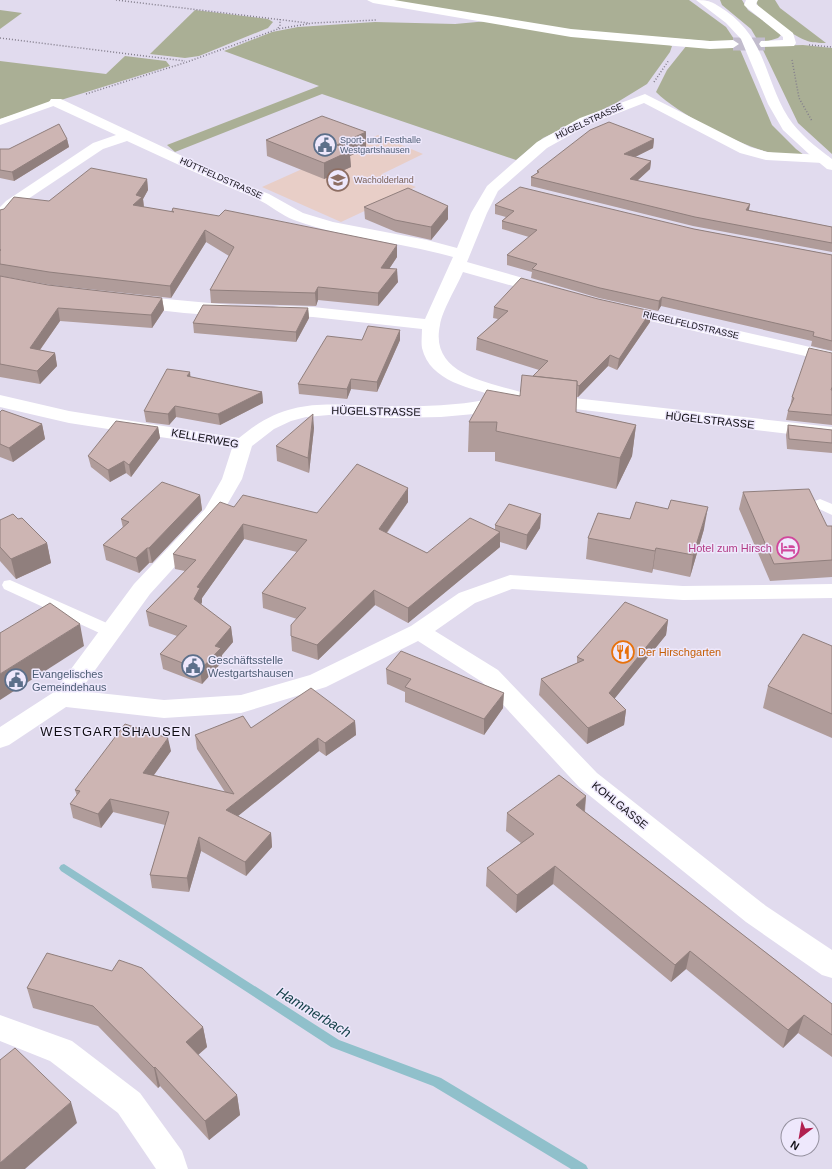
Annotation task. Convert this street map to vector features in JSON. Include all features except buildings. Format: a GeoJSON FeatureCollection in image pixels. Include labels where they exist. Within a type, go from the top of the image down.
{"type":"FeatureCollection","features":[{"type":"Feature","properties":{"kind":"street"},"geometry":{"type":"LineString","coordinates":[[374,0],[571,33],[684,43],[733,44]]}},
{"type":"Feature","properties":{"kind":"street"},"geometry":{"type":"LineString","coordinates":[[702,0],[739,28],[749,44],[773,100],[787,126],[827,162]]}},
{"type":"Feature","properties":{"kind":"street"},"geometry":{"type":"LineString","coordinates":[[752,0],[750,5],[789,36],[790,43],[765,44]]}},
{"type":"Feature","properties":{"kind":"street"},"geometry":{"type":"LineString","coordinates":[[645,98],[745,150],[766,156],[827,162]]}},
{"type":"Feature","properties":{"kind":"street","name":"HÜGELSTRASSE"},"geometry":{"type":"LineString","coordinates":[[645,98],[584,121],[559,134],[542,145],[492,189],[478,213],[460,260],[431,325],[431,348],[441,367],[460,379],[517,397],[832,433]]}},
{"type":"Feature","properties":{"kind":"street","name":"HÜTTFELDSTRASSE"},"geometry":{"type":"LineString","coordinates":[[56,102],[224,181],[264,197],[298,216],[330,226],[427,245],[460,260]]}},
{"type":"Feature","properties":{"kind":"street"},"geometry":{"type":"LineString","coordinates":[[0,217],[11,204],[98,146],[128,136]]}},
{"type":"Feature","properties":{"kind":"street"},"geometry":{"type":"LineString","coordinates":[[497,184],[512,187]]}},
{"type":"Feature","properties":{"kind":"street"},"geometry":{"type":"LineString","coordinates":[[460,260],[507,280],[559,294]]}},
{"type":"Feature","properties":{"kind":"street"},"geometry":{"type":"LineString","coordinates":[[121,299],[207,310],[313,312],[431,325]]}},
{"type":"Feature","properties":{"kind":"street","name":"RIEGELFELDSTRASSE"},"geometry":{"type":"LineString","coordinates":[[604,305],[832,356]]}},
{"type":"Feature","properties":{"kind":"street","name":"HÜGELSTRASSE"},"geometry":{"type":"LineString","coordinates":[[243,444],[264,426],[285,416],[315,410],[441,412],[486,406],[517,397]]}},
{"type":"Feature","properties":{"kind":"street","name":"KELLERWEG"},"geometry":{"type":"LineString","coordinates":[[0,401],[69,417],[243,444],[232,479],[213,512],[142,589],[112,632],[62,698],[0,739]]}},
{"type":"Feature","properties":{"kind":"street"},"geometry":{"type":"LineString","coordinates":[[62,698],[164,709],[241,704],[318,681],[419,631],[467,598],[510,582],[683,593],[832,591]]}},
{"type":"Feature","properties":{"kind":"street","name":"KOHLGASSE"},"geometry":{"type":"LineString","coordinates":[[419,631],[490,676],[588,780],[756,914],[832,966]]}},
{"type":"Feature","properties":{"kind":"street"},"geometry":{"type":"LineString","coordinates":[[0,1028],[61,1051],[129,1103],[171,1162],[172,1169]]}},
{"type":"Feature","properties":{"kind":"lane"},"geometry":{"type":"LineString","coordinates":[[0,122],[56,102]]}},
{"type":"Feature","properties":{"kind":"lane"},"geometry":{"type":"LineString","coordinates":[[10,585],[112,632]]}},
{"type":"Feature","properties":{"kind":"path"},"geometry":{"type":"LineString","coordinates":[[116,0],[313,23]]}},
{"type":"Feature","properties":{"kind":"path"},"geometry":{"type":"LineString","coordinates":[[278,29],[280,26],[280,19]]}},
{"type":"Feature","properties":{"kind":"path"},"geometry":{"type":"LineString","coordinates":[[56,102],[187,62],[278,29],[313,23],[381,20]]}},
{"type":"Feature","properties":{"kind":"path"},"geometry":{"type":"LineString","coordinates":[[0,38],[187,62]]}},
{"type":"Feature","properties":{"kind":"path"},"geometry":{"type":"LineString","coordinates":[[645,98],[660,71],[684,43]]}},
{"type":"Feature","properties":{"kind":"path"},"geometry":{"type":"LineString","coordinates":[[812,121],[800,98],[794,79],[790,43],[832,47]]}},
{"type":"Feature","properties":{"kind":"shaded area","name":"Wacholderland"},"geometry":{"type":"Polygon","coordinates":[[[378,135],[423,154],[382,174],[416,187],[341,222],[262,187],[378,135]]]}},
{"type":"Feature","properties":{"kind":"green space"},"geometry":{"type":"Polygon","coordinates":[[[381,0],[689,0],[726,27],[736,42],[578,31],[381,0]]]}},
{"type":"Feature","properties":{"kind":"green space"},"geometry":{"type":"Polygon","coordinates":[[[720,0],[742,0],[748,10],[779,32],[781,35],[778,38],[765,42],[770,46],[803,45],[832,48],[832,154],[798,123],[761,46],[751,29],[722,5],[720,0]]]}},
{"type":"Feature","properties":{"kind":"green space"},"geometry":{"type":"Polygon","coordinates":[[[756,0],[775,0],[780,8],[826,43],[810,42],[792,33],[768,17],[762,11],[756,0]]]}},
{"type":"Feature","properties":{"kind":"green space"},"geometry":{"type":"Polygon","coordinates":[[[0,10],[22,13],[0,29],[0,10]]]}},
{"type":"Feature","properties":{"kind":"green space"},"geometry":{"type":"Polygon","coordinates":[[[195,10],[268,19],[273,22],[268,28],[199,56],[185,58],[150,54],[195,10]]]}},
{"type":"Feature","properties":{"kind":"green space"},"geometry":{"type":"Polygon","coordinates":[[[488,21],[665,43],[672,46],[670,52],[647,84],[616,103],[543,138],[516,160],[322,94],[175,152],[167,145],[319,86],[224,51],[272,32],[298,27],[375,22],[455,24],[488,21]]]}},
{"type":"Feature","properties":{"kind":"green space"},"geometry":{"type":"Polygon","coordinates":[[[687,45],[739,47],[772,125],[804,155],[769,152],[752,147],[722,134],[692,118],[656,92],[667,70],[687,45]]]}},
{"type":"Feature","properties":{"kind":"green space"},"geometry":{"type":"Polygon","coordinates":[[[125,56],[166,61],[170,66],[0,119],[0,61],[106,74],[125,56]]]}},
{"type":"Feature","properties":{"kind":"waterway","name":"Hammerbach"},"geometry":{"type":"LineString","coordinates":[[64,868],[335,1044],[437,1082],[582,1169]]}},
{"type":"Feature","properties":{"kind":"tunnel"},"geometry":{"type":"LineString","coordinates":[[733,44],[765,44]]}},
{"type":"Feature","properties":{"kind":"place","name":"Sport- und Festhalle Westgartshausen"},"geometry":{"type":"Point","coordinates":[325,145]}},
{"type":"Feature","properties":{"kind":"place","name":"Wacholderland"},"geometry":{"type":"Point","coordinates":[338,180]}},
{"type":"Feature","properties":{"kind":"place","name":"Hotel zum Hirsch"},"geometry":{"type":"Point","coordinates":[788,548]}},
{"type":"Feature","properties":{"kind":"place","name":"Der Hirschgarten"},"geometry":{"type":"Point","coordinates":[623,652]}},
{"type":"Feature","properties":{"kind":"place","name":"Geschäftsstelle Westgartshausen"},"geometry":{"type":"Point","coordinates":[193,666]}},
{"type":"Feature","properties":{"kind":"place","name":"Evangelisches Gemeindehaus"},"geometry":{"type":"Point","coordinates":[16,680]}},
{"type":"Feature","properties":{"kind":"district","name":"WESTGARTSHAUSEN"},"geometry":{"type":"Point","coordinates":[116,731]}}]}
